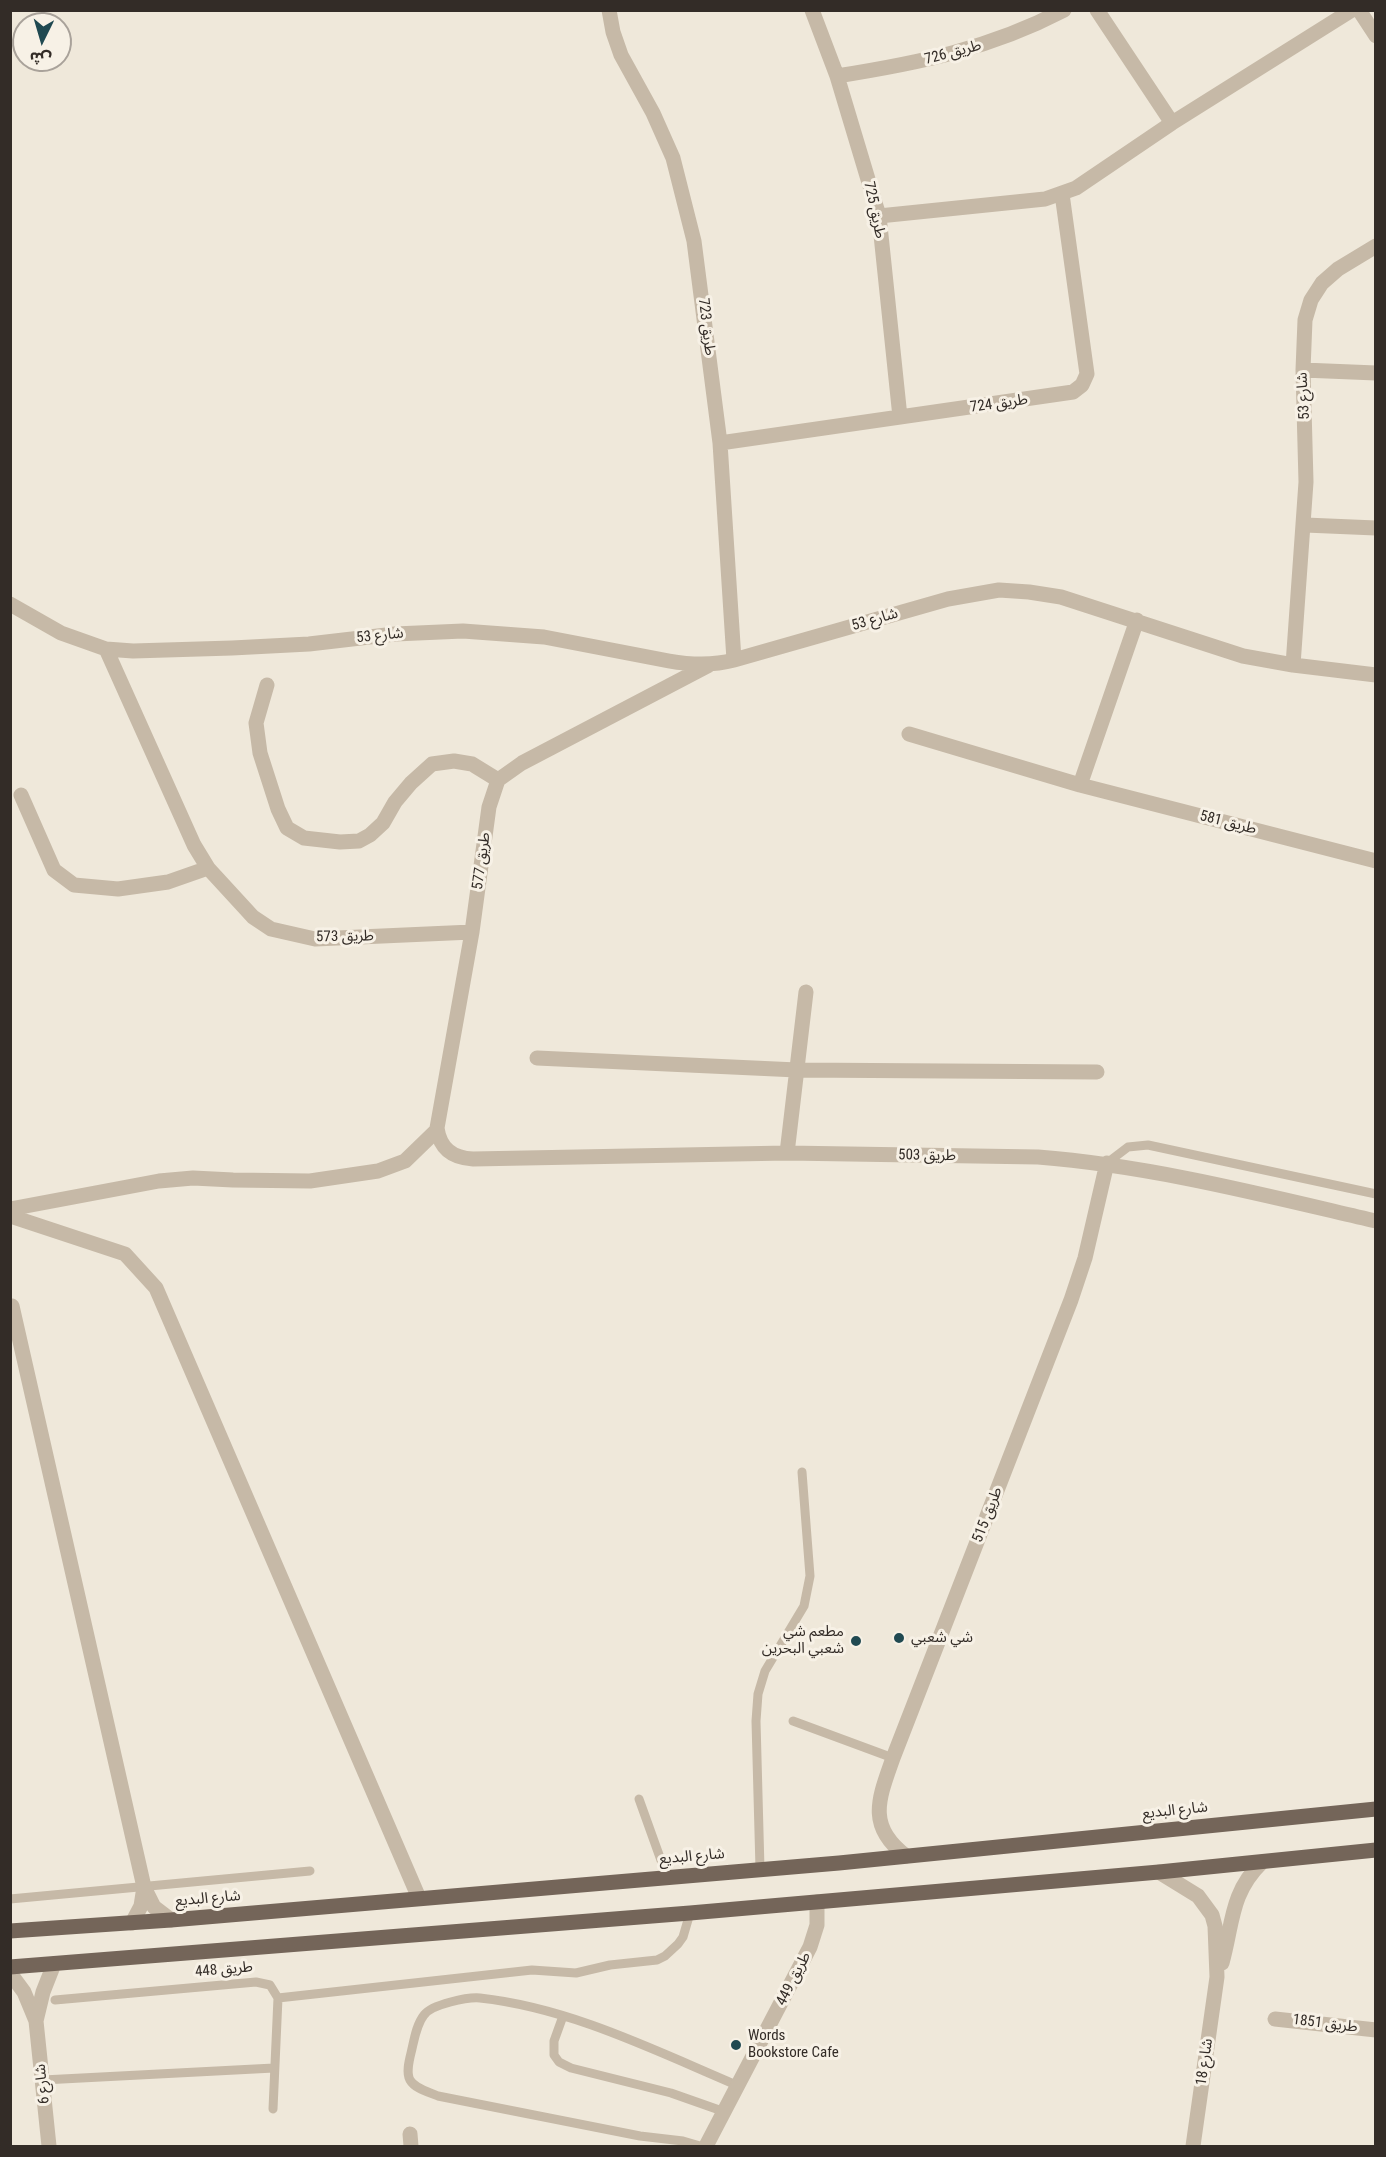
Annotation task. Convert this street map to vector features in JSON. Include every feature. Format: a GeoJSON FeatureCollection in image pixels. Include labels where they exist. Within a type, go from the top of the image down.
{"type":"FeatureCollection","features":[{"type":"Feature","properties":{"kind":"main road","name":"شارع البديع"},"geometry":{"type":"LineString","coordinates":[[10,1931],[171,1920],[906,1856],[1376,1809]]}},
{"type":"Feature","properties":{"kind":"main road"},"geometry":{"type":"LineString","coordinates":[[10,1967],[690,1913],[1159,1872],[1376,1850]]}},
{"type":"Feature","properties":{"kind":"street","name":"طريق 723"},"geometry":{"type":"LineString","coordinates":[[609,10],[613,32],[621,55],[653,113],[673,158],[694,241],[720,443],[734,660]]}},
{"type":"Feature","properties":{"kind":"street","name":"طريق 725"},"geometry":{"type":"LineString","coordinates":[[812,10],[837,76],[879,216],[900,417]]}},
{"type":"Feature","properties":{"kind":"street","name":"طريق 726"},"geometry":{"type":"LineString","coordinates":[[837,76],[944,57],[994,42],[1064,10]]}},
{"type":"Feature","properties":{"kind":"street"},"geometry":{"type":"LineString","coordinates":[[1097,10],[1172,123]]}},
{"type":"Feature","properties":{"kind":"street"},"geometry":{"type":"LineString","coordinates":[[879,216],[1027,201],[1062,194],[1076,188],[1172,123],[1352,10]]}},
{"type":"Feature","properties":{"kind":"street"},"geometry":{"type":"LineString","coordinates":[[1359,10],[1376,36]]}},
{"type":"Feature","properties":{"kind":"street","name":"طريق 724"},"geometry":{"type":"LineString","coordinates":[[720,443],[1073,393],[1082,385],[1087,374],[1062,194]]}},
{"type":"Feature","properties":{"kind":"street","name":"شارع 53"},"geometry":{"type":"LineString","coordinates":[[10,604],[61,633],[106,649],[133,651],[232,648],[309,644],[395,634],[463,631],[544,637],[669,662],[710,665],[948,599],[999,590],[1061,597],[1243,656],[1293,665],[1305,525],[1306,441],[1303,370],[1305,320],[1311,300],[1322,283],[1338,269],[1376,246]]}},
{"type":"Feature","properties":{"kind":"street"},"geometry":{"type":"LineString","coordinates":[[1303,370],[1376,374]]}},
{"type":"Feature","properties":{"kind":"street"},"geometry":{"type":"LineString","coordinates":[[1305,525],[1376,528]]}},
{"type":"Feature","properties":{"kind":"street"},"geometry":{"type":"LineString","coordinates":[[1080,785],[1137,620]]}},
{"type":"Feature","properties":{"kind":"street","name":"طريق 573"},"geometry":{"type":"LineString","coordinates":[[106,649],[194,846],[208,868],[253,917],[271,929],[315,939],[472,932]]}},
{"type":"Feature","properties":{"kind":"street"},"geometry":{"type":"LineString","coordinates":[[267,685],[256,723],[260,753],[287,828],[304,838],[340,842],[359,841],[370,835],[383,823],[394,802],[432,764],[454,761],[472,764],[498,780],[522,763],[710,665]]}},
{"type":"Feature","properties":{"kind":"street"},"geometry":{"type":"LineString","coordinates":[[1293,665],[1376,675]]}},
{"type":"Feature","properties":{"kind":"street","name":"طريق 581"},"geometry":{"type":"LineString","coordinates":[[909,734],[1080,785],[1376,861]]}},
{"type":"Feature","properties":{"kind":"street","name":"طريق 577"},"geometry":{"type":"LineString","coordinates":[[437,1130],[472,932],[489,807],[498,780]]}},
{"type":"Feature","properties":{"kind":"street"},"geometry":{"type":"LineString","coordinates":[[21,795],[54,870],[74,885],[118,889],[168,882],[208,868]]}},
{"type":"Feature","properties":{"kind":"street"},"geometry":{"type":"LineString","coordinates":[[786,1153],[806,992]]}},
{"type":"Feature","properties":{"kind":"street"},"geometry":{"type":"LineString","coordinates":[[537,1058],[797,1070],[1097,1072]]}},
{"type":"Feature","properties":{"kind":"street"},"geometry":{"type":"LineString","coordinates":[[10,1209],[159,1180],[193,1178],[310,1181],[378,1171],[405,1161],[437,1130]]}},
{"type":"Feature","properties":{"kind":"street","name":"طريق 503"},"geometry":{"type":"LineString","coordinates":[[437,1130],[444,1147],[452,1154],[472,1159],[786,1153],[1038,1157],[1107,1163],[1210,1183],[1376,1221]]}},
{"type":"Feature","properties":{"kind":"street","name":"طريق 515"},"geometry":{"type":"LineString","coordinates":[[906,1856],[889,1840],[883,1830],[878,1811],[879,1801],[893,1758],[1071,1300],[1085,1258],[1107,1163]]}},
{"type":"Feature","properties":{"kind":"street"},"geometry":{"type":"LineString","coordinates":[[10,1216],[125,1254],[156,1288],[419,1898]]}},
{"type":"Feature","properties":{"kind":"street"},"geometry":{"type":"LineString","coordinates":[[12,1306],[144,1887],[154,1907],[171,1920]]}},
{"type":"Feature","properties":{"kind":"street","name":"شارع 18"},"geometry":{"type":"LineString","coordinates":[[1217,1977],[1239,1892],[1252,1871],[1262,1862]]}},
{"type":"Feature","properties":{"kind":"street","name":"شارع 18"},"geometry":{"type":"LineString","coordinates":[[1159,1872],[1198,1896],[1212,1915],[1216,1937],[1217,1977],[1193,2146]]}},
{"type":"Feature","properties":{"kind":"street"},"geometry":{"type":"LineString","coordinates":[[132,1923],[141,1906],[144,1887]]}},
{"type":"Feature","properties":{"kind":"street","name":"طريق 449"},"geometry":{"type":"LineString","coordinates":[[706,2146],[810,1947],[817,1925],[816,1902]]}},
{"type":"Feature","properties":{"kind":"street","name":"شارع 6"},"geometry":{"type":"LineString","coordinates":[[36,2021],[43,1992],[54,1964]]}},
{"type":"Feature","properties":{"kind":"street","name":"شارع 6"},"geometry":{"type":"LineString","coordinates":[[10,1973],[24,1992],[36,2021],[44,2080],[49,2146]]}},
{"type":"Feature","properties":{"kind":"street","name":"طريق 1851"},"geometry":{"type":"LineString","coordinates":[[1275,2019],[1376,2030]]}},
{"type":"Feature","properties":{"kind":"lane"},"geometry":{"type":"LineString","coordinates":[[1107,1163],[1128,1147],[1148,1145],[1376,1194]]}},
{"type":"Feature","properties":{"kind":"lane"},"geometry":{"type":"LineString","coordinates":[[760,1869],[756,1721],[758,1694],[765,1671],[797,1620],[808,1592],[810,1576],[802,1473]]}},
{"type":"Feature","properties":{"kind":"lane"},"geometry":{"type":"LineString","coordinates":[[793,1721],[893,1758]]}},
{"type":"Feature","properties":{"kind":"lane"},"geometry":{"type":"LineString","coordinates":[[639,1799],[667,1877]]}},
{"type":"Feature","properties":{"kind":"lane"},"geometry":{"type":"LineString","coordinates":[[10,1899],[310,1871]]}},
{"type":"Feature","properties":{"kind":"lane"},"geometry":{"type":"LineString","coordinates":[[273,2109],[278,1998],[532,1970],[576,1974],[610,1965],[657,1960],[672,1951],[678,1944],[690,1913]]}},
{"type":"Feature","properties":{"kind":"lane","name":"طريق 448"},"geometry":{"type":"LineString","coordinates":[[55,2000],[256,1982],[270,1985],[278,1998]]}},
{"type":"Feature","properties":{"kind":"lane"},"geometry":{"type":"LineString","coordinates":[[700,2146],[438,2096],[419,2088],[411,2081],[408,2070],[417,2028],[425,2012],[448,2002],[477,1998],[518,2004],[563,2016],[615,2035],[739,2086]]}},
{"type":"Feature","properties":{"kind":"lane"},"geometry":{"type":"LineString","coordinates":[[563,2016],[554,2041],[554,2055],[560,2062],[571,2068],[671,2092],[725,2112]]}},
{"type":"Feature","properties":{"kind":"lane"},"geometry":{"type":"LineString","coordinates":[[44,2080],[274,2068]]}},
{"type":"Feature","properties":{"kind":"place","name":"شي شعبي"},"geometry":{"type":"Point","coordinates":[899,1638]}},
{"type":"Feature","properties":{"kind":"place","name":"مطعم شي شعبي البحرين"},"geometry":{"type":"Point","coordinates":[856,1641]}},
{"type":"Feature","properties":{"kind":"place","name":"Words Bookstore Cafe"},"geometry":{"type":"Point","coordinates":[736,2045]}}]}
